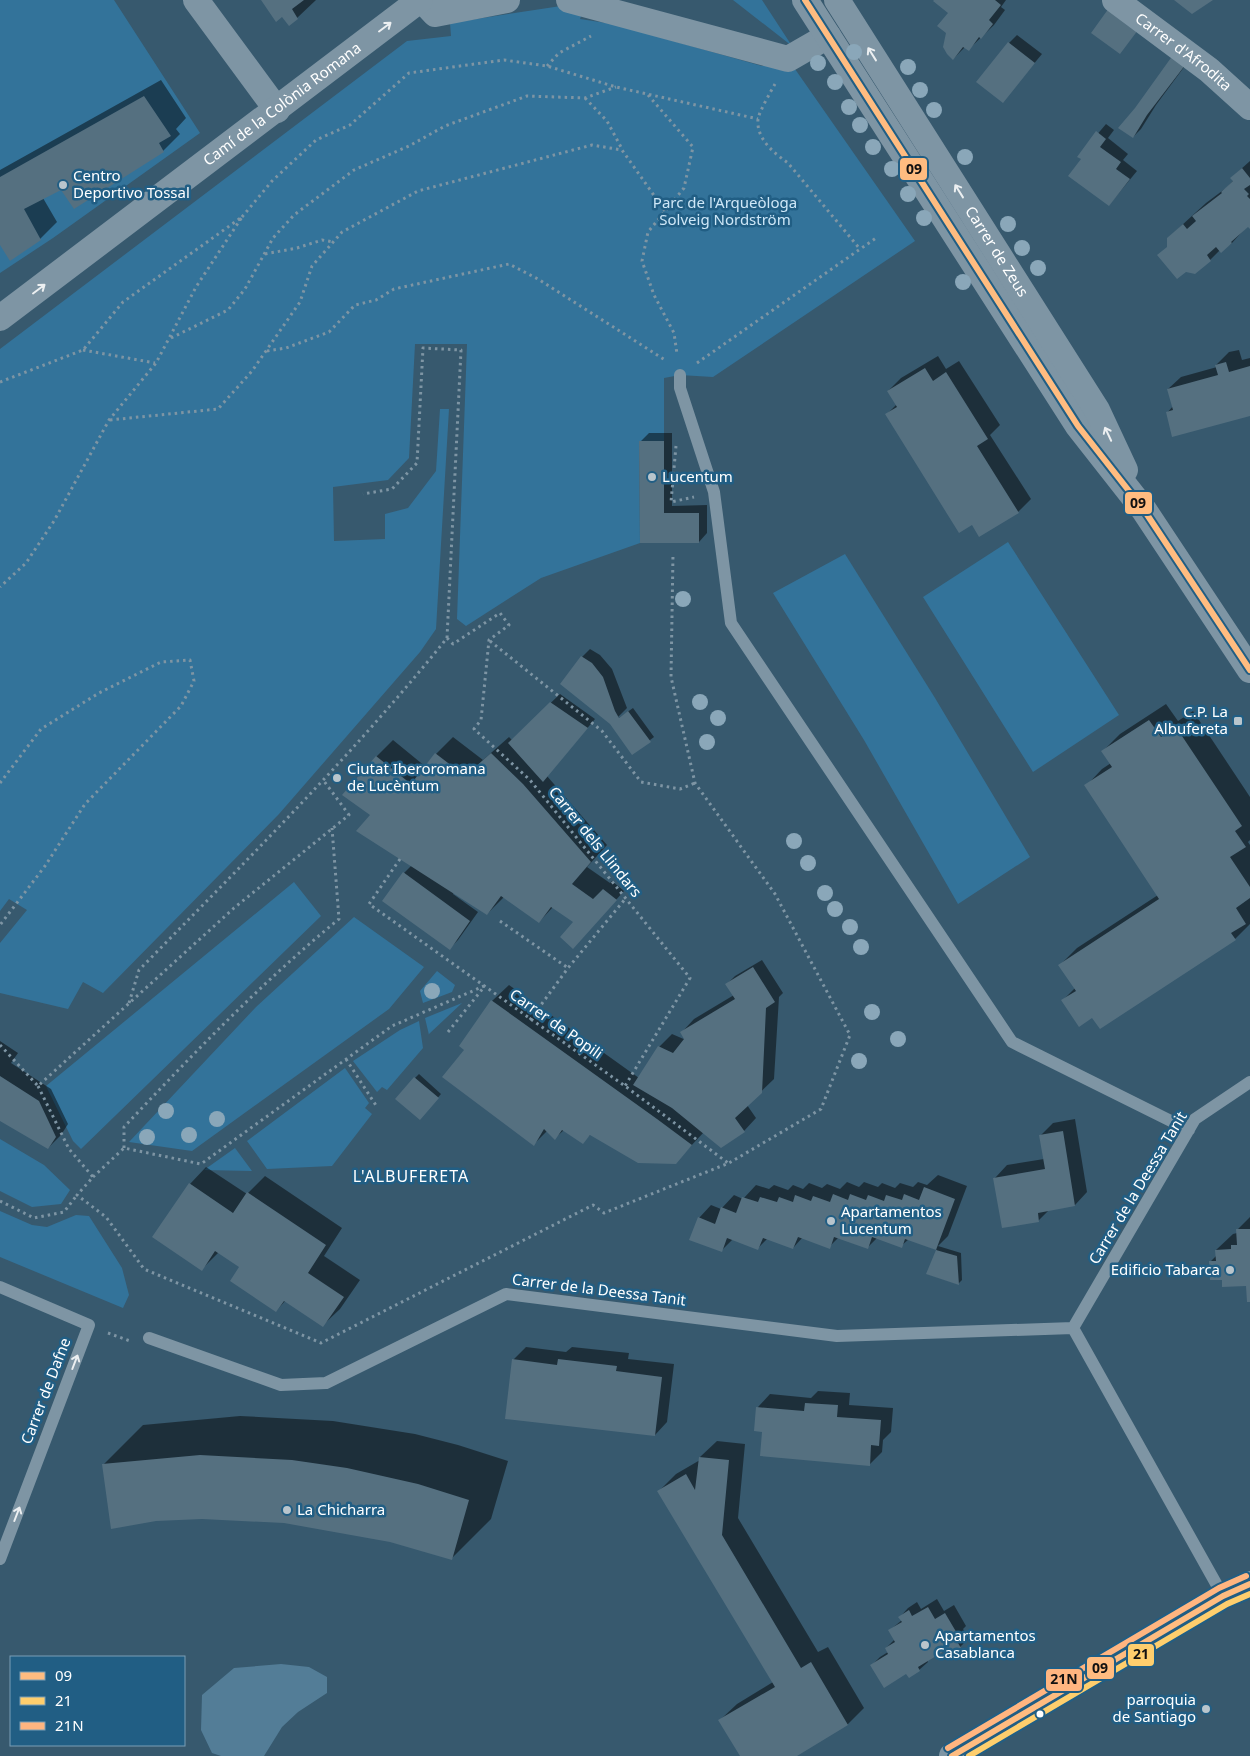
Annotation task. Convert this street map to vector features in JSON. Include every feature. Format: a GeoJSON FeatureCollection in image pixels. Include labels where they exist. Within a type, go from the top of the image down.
{"type":"FeatureCollection","features":[{"type":"Feature","properties":{"kind":"street"},"geometry":{"type":"LineString","coordinates":[[196,0],[277,110]]}},
{"type":"Feature","properties":{"kind":"street"},"geometry":{"type":"LineString","coordinates":[[421,0],[435,14],[507,0]]}},
{"type":"Feature","properties":{"kind":"street","name":"Camí de la Colònia Romana"},"geometry":{"type":"LineString","coordinates":[[0,318],[421,0]]}},
{"type":"Feature","properties":{"kind":"street"},"geometry":{"type":"LineString","coordinates":[[569,0],[788,59],[828,36]]}},
{"type":"Feature","properties":{"kind":"street","name":"Carrer de Zeus"},"geometry":{"type":"LineString","coordinates":[[805,0],[1078,426],[1144,510],[1250,670]]}},
{"type":"Feature","properties":{"kind":"street","name":"Carrer de Zeus"},"geometry":{"type":"LineString","coordinates":[[837,0],[1098,410],[1144,510]]}},
{"type":"Feature","properties":{"kind":"street","name":"Carrer d'Afrodita"},"geometry":{"type":"LineString","coordinates":[[1114,0],[1209,70],[1250,108]]}},
{"type":"Feature","properties":{"kind":"street"},"geometry":{"type":"LineString","coordinates":[[952,1756],[1223,1596],[1250,1584]]}},
{"type":"Feature","properties":{"kind":"lane"},"geometry":{"type":"LineString","coordinates":[[680,375],[680,388],[714,492],[731,623],[1012,1042],[1189,1130]]}},
{"type":"Feature","properties":{"kind":"lane","name":"Carrer de la Deessa Tanit"},"geometry":{"type":"LineString","coordinates":[[149,1338],[280,1385],[326,1383],[506,1294],[837,1336],[1073,1328],[1195,1120],[1250,1082]]}},
{"type":"Feature","properties":{"kind":"lane","name":"Carrer de Dafne"},"geometry":{"type":"LineString","coordinates":[[0,1287],[89,1325],[0,1559]]}},
{"type":"Feature","properties":{"kind":"lane"},"geometry":{"type":"LineString","coordinates":[[1073,1328],[1223,1596]]}},
{"type":"Feature","properties":{"kind":"path"},"geometry":{"type":"LineString","coordinates":[[547,66],[559,53],[613,24],[621,14]]}},
{"type":"Feature","properties":{"kind":"path"},"geometry":{"type":"LineString","coordinates":[[788,59],[758,120],[762,137],[773,152],[788,163],[860,249]]}},
{"type":"Feature","properties":{"kind":"path"},"geometry":{"type":"LineString","coordinates":[[0,587],[26,563],[54,521],[109,420],[156,363],[196,287],[242,217],[272,182],[316,140],[350,125],[409,72],[504,60],[547,66],[616,87],[758,120]]}},
{"type":"Feature","properties":{"kind":"path"},"geometry":{"type":"LineString","coordinates":[[170,339],[228,310],[245,289],[273,238],[294,215],[354,170],[409,146],[445,126],[527,96],[585,98],[616,87]]}},
{"type":"Feature","properties":{"kind":"path"},"geometry":{"type":"LineString","coordinates":[[648,94],[693,147],[684,188],[648,232],[642,260],[654,295],[674,333],[680,375]]}},
{"type":"Feature","properties":{"kind":"path"},"geometry":{"type":"LineString","coordinates":[[585,98],[607,121],[622,150],[665,211]]}},
{"type":"Feature","properties":{"kind":"path"},"geometry":{"type":"LineString","coordinates":[[109,420],[218,408],[252,371],[300,302],[312,266],[342,232],[418,191],[592,145],[622,150]]}},
{"type":"Feature","properties":{"kind":"path"},"geometry":{"type":"LineString","coordinates":[[0,382],[83,350],[123,302],[242,217]]}},
{"type":"Feature","properties":{"kind":"path"},"geometry":{"type":"LineString","coordinates":[[680,375],[876,238]]}},
{"type":"Feature","properties":{"kind":"path"},"geometry":{"type":"LineString","coordinates":[[264,254],[297,248],[322,240],[334,242]]}},
{"type":"Feature","properties":{"kind":"path"},"geometry":{"type":"LineString","coordinates":[[266,351],[286,348],[329,332],[355,306],[376,300],[394,289],[509,264],[538,279],[666,361],[680,375]]}},
{"type":"Feature","properties":{"kind":"path"},"geometry":{"type":"LineString","coordinates":[[129,1003],[140,970],[324,781],[447,638],[461,350],[423,348],[417,463],[392,489],[363,494]]}},
{"type":"Feature","properties":{"kind":"path"},"geometry":{"type":"LineString","coordinates":[[83,350],[156,363]]}},
{"type":"Feature","properties":{"kind":"path"},"geometry":{"type":"LineString","coordinates":[[77,1195],[106,1217],[144,1269],[321,1343],[594,1205],[604,1213],[729,1163],[822,1109],[850,1036],[775,894],[695,782],[671,677],[673,554]]}},
{"type":"Feature","properties":{"kind":"path"},"geometry":{"type":"LineString","coordinates":[[447,638],[453,644],[500,613],[509,625],[489,640],[602,731],[641,782],[680,789],[695,782]]}},
{"type":"Feature","properties":{"kind":"path","name":"Carrer dels Llindars"},"geometry":{"type":"LineString","coordinates":[[489,640],[481,720],[474,729],[530,780],[690,978],[625,1086]]}},
{"type":"Feature","properties":{"kind":"path"},"geometry":{"type":"LineString","coordinates":[[0,783],[41,729],[100,693],[161,662],[190,660],[194,682],[181,706],[85,804],[45,866],[0,925]]}},
{"type":"Feature","properties":{"kind":"path"},"geometry":{"type":"LineString","coordinates":[[38,1086],[234,908],[349,815],[324,781]]}},
{"type":"Feature","properties":{"kind":"path"},"geometry":{"type":"LineString","coordinates":[[0,1201],[34,1218],[64,1212],[93,1177],[124,1148],[124,1127],[199,1048],[254,994],[339,919],[332,828]]}},
{"type":"Feature","properties":{"kind":"path","name":"Carrer de Popili"},"geometry":{"type":"LineString","coordinates":[[400,859],[369,904],[625,1086],[729,1163]]}},
{"type":"Feature","properties":{"kind":"path"},"geometry":{"type":"LineString","coordinates":[[530,1020],[568,968],[626,898]]}},
{"type":"Feature","properties":{"kind":"path"},"geometry":{"type":"LineString","coordinates":[[500,921],[568,968]]}},
{"type":"Feature","properties":{"kind":"path"},"geometry":{"type":"LineString","coordinates":[[124,1148],[201,1164],[392,1026],[484,986]]}},
{"type":"Feature","properties":{"kind":"path"},"geometry":{"type":"LineString","coordinates":[[448,1032],[484,986]]}},
{"type":"Feature","properties":{"kind":"path"},"geometry":{"type":"LineString","coordinates":[[0,1045],[38,1086],[69,1149],[93,1177]]}},
{"type":"Feature","properties":{"kind":"path"},"geometry":{"type":"LineString","coordinates":[[346,1059],[377,1107]]}},
{"type":"Feature","properties":{"kind":"path"},"geometry":{"type":"LineString","coordinates":[[89,1325],[128,1342],[149,1338]]}},
{"type":"Feature","properties":{"kind":"green space","name":"Centro Deportivo Tossal"},"geometry":{"type":"Polygon","coordinates":[[[0,0],[114,0],[200,133],[53,238],[0,273],[0,0]]]}},
{"type":"Feature","properties":{"kind":"green space"},"geometry":{"type":"Polygon","coordinates":[[[733,0],[762,0],[792,46],[733,0]]]}},
{"type":"Feature","properties":{"kind":"green space","name":"Parc de l'Arqueòloga Solveig Nordström"},"geometry":{"type":"Polygon","coordinates":[[[561,6],[583,11],[580,19],[613,24],[762,66],[788,59],[915,241],[713,377],[680,375],[664,378],[664,441],[639,442],[640,543],[541,578],[466,626],[457,619],[467,344],[415,344],[409,458],[388,480],[333,487],[334,541],[385,539],[385,514],[408,508],[436,471],[440,409],[449,409],[436,629],[420,652],[279,814],[103,993],[83,982],[68,1009],[0,993],[0,943],[27,910],[9,899],[0,911],[0,349],[407,41],[451,36],[450,23],[561,6]]]}},
{"type":"Feature","properties":{"kind":"green space"},"geometry":{"type":"Polygon","coordinates":[[[1008,542],[1119,715],[1033,772],[923,597],[1008,542]]]}},
{"type":"Feature","properties":{"kind":"green space"},"geometry":{"type":"Polygon","coordinates":[[[845,554],[935,698],[1030,857],[958,904],[864,740],[773,593],[845,554]]]}},
{"type":"Feature","properties":{"kind":"green space"},"geometry":{"type":"Polygon","coordinates":[[[294,882],[321,916],[81,1149],[73,1141],[46,1086],[294,882]]]}},
{"type":"Feature","properties":{"kind":"green space"},"geometry":{"type":"Polygon","coordinates":[[[354,917],[424,967],[389,1009],[192,1151],[129,1142],[256,1007],[354,917]]]}},
{"type":"Feature","properties":{"kind":"green space"},"geometry":{"type":"Polygon","coordinates":[[[437,971],[455,985],[452,992],[423,1003],[420,991],[437,971]]]}},
{"type":"Feature","properties":{"kind":"green space"},"geometry":{"type":"Polygon","coordinates":[[[462,1003],[429,1034],[429,1035],[425,1018],[462,1003]]]}},
{"type":"Feature","properties":{"kind":"green space"},"geometry":{"type":"Polygon","coordinates":[[[419,1021],[423,1048],[387,1090],[382,1087],[377,1092],[353,1061],[400,1030],[419,1021]]]}},
{"type":"Feature","properties":{"kind":"green space"},"geometry":{"type":"Polygon","coordinates":[[[345,1068],[369,1103],[365,1108],[372,1114],[332,1166],[267,1169],[247,1141],[345,1068]]]}},
{"type":"Feature","properties":{"kind":"green space"},"geometry":{"type":"Polygon","coordinates":[[[0,1139],[44,1165],[70,1190],[61,1204],[32,1207],[0,1191],[0,1139]]]}},
{"type":"Feature","properties":{"kind":"green space"},"geometry":{"type":"Polygon","coordinates":[[[235,1148],[252,1171],[204,1170],[235,1148]]]}},
{"type":"Feature","properties":{"kind":"green space"},"geometry":{"type":"Polygon","coordinates":[[[0,1211],[32,1225],[47,1227],[76,1215],[89,1216],[122,1268],[129,1295],[123,1308],[0,1257],[0,1211]]]}},
{"type":"Feature","properties":{"kind":"shaded area"},"geometry":{"type":"Polygon","coordinates":[[[281,1664],[309,1667],[327,1677],[327,1693],[298,1712],[282,1727],[264,1756],[221,1756],[212,1753],[201,1730],[202,1695],[234,1668],[281,1664]]]}},
{"type":"Feature","properties":{"kind":"building"},"geometry":{"type":"Polygon","coordinates":[[[261,0],[304,0],[292,9],[298,19],[289,26],[282,17],[276,22],[261,0]]]}},
{"type":"Feature","properties":{"kind":"building"},"geometry":{"type":"Polygon","coordinates":[[[934,0],[995,0],[1001,5],[989,20],[993,24],[981,39],[979,37],[969,51],[963,47],[953,60],[943,47],[946,33],[937,26],[948,13],[934,0]]]}},
{"type":"Feature","properties":{"kind":"building"},"geometry":{"type":"Polygon","coordinates":[[[1174,0],[1213,0],[1192,14],[1174,0]]]}},
{"type":"Feature","properties":{"kind":"building"},"geometry":{"type":"Polygon","coordinates":[[[1109,8],[1138,30],[1120,54],[1091,33],[1109,8]]]}},
{"type":"Feature","properties":{"kind":"building"},"geometry":{"type":"Polygon","coordinates":[[[1008,42],[1035,63],[1003,103],[976,82],[1008,42]]]}},
{"type":"Feature","properties":{"kind":"building"},"geometry":{"type":"Polygon","coordinates":[[[1173,55],[1186,64],[1147,115],[1133,138],[1118,128],[1135,108],[1173,55]]]}},
{"type":"Feature","properties":{"kind":"building"},"geometry":{"type":"Polygon","coordinates":[[[144,96],[171,136],[159,143],[164,152],[74,209],[61,190],[24,209],[41,240],[10,261],[0,245],[0,177],[144,96]]]}},
{"type":"Feature","properties":{"kind":"building"},"geometry":{"type":"Polygon","coordinates":[[[1096,131],[1106,139],[1100,147],[1121,162],[1116,169],[1130,179],[1109,206],[1068,176],[1081,159],[1077,157],[1096,131]]]}},
{"type":"Feature","properties":{"kind":"building"},"geometry":{"type":"Polygon","coordinates":[[[1242,168],[1250,178],[1250,185],[1244,189],[1249,194],[1247,196],[1250,199],[1250,229],[1248,227],[1221,253],[1216,247],[1207,255],[1211,261],[1195,274],[1186,272],[1177,279],[1157,255],[1167,247],[1167,238],[1183,224],[1187,229],[1196,221],[1192,216],[1222,193],[1233,181],[1230,178],[1242,168]]]}},
{"type":"Feature","properties":{"kind":"building"},"geometry":{"type":"Polygon","coordinates":[[[1226,362],[1229,372],[1250,366],[1250,416],[1172,437],[1166,412],[1173,410],[1167,389],[1218,375],[1215,365],[1226,362]]]}},
{"type":"Feature","properties":{"kind":"building"},"geometry":{"type":"Polygon","coordinates":[[[925,368],[933,381],[946,372],[988,439],[977,446],[1019,513],[979,537],[972,525],[959,533],[885,414],[897,407],[887,391],[925,368]]]}},
{"type":"Feature","properties":{"kind":"building","name":"Lucentum"},"geometry":{"type":"Polygon","coordinates":[[[639,441],[664,441],[664,513],[699,513],[699,543],[640,543],[639,441]]]}},
{"type":"Feature","properties":{"kind":"building"},"geometry":{"type":"Polygon","coordinates":[[[581,656],[592,663],[603,677],[619,718],[628,711],[651,742],[632,755],[610,724],[560,684],[581,656]]]}},
{"type":"Feature","properties":{"kind":"building"},"geometry":{"type":"Polygon","coordinates":[[[550,702],[588,728],[543,782],[508,743],[550,702]]]}},
{"type":"Feature","properties":{"kind":"building"},"geometry":{"type":"Polygon","coordinates":[[[1149,720],[1161,737],[1176,727],[1242,826],[1235,831],[1246,847],[1230,857],[1250,887],[1250,898],[1236,908],[1246,924],[1231,933],[1236,940],[1100,1029],[1092,1018],[1079,1027],[1061,1000],[1076,991],[1058,965],[1159,899],[1084,785],[1112,767],[1101,751],[1149,720]]]}},
{"type":"Feature","properties":{"kind":"building"},"geometry":{"type":"Polygon","coordinates":[[[435,753],[465,776],[491,753],[523,784],[591,862],[572,884],[593,899],[603,889],[617,900],[573,949],[560,937],[573,922],[551,907],[539,923],[501,896],[487,915],[356,831],[370,815],[342,795],[376,756],[411,784],[435,753]]]}},
{"type":"Feature","properties":{"kind":"building"},"geometry":{"type":"Polygon","coordinates":[[[403,872],[470,921],[450,950],[382,901],[403,872]]]}},
{"type":"Feature","properties":{"kind":"building"},"geometry":{"type":"Polygon","coordinates":[[[753,967],[775,1002],[766,1008],[762,1093],[735,1118],[745,1132],[721,1148],[672,1108],[633,1085],[658,1046],[673,1053],[684,1039],[680,1032],[735,999],[725,984],[753,967]]]}},
{"type":"Feature","properties":{"kind":"building"},"geometry":{"type":"Polygon","coordinates":[[[491,1000],[692,1145],[676,1164],[638,1163],[590,1135],[583,1144],[562,1130],[555,1140],[544,1129],[534,1146],[442,1077],[464,1050],[459,1046],[491,1000]]]}},
{"type":"Feature","properties":{"kind":"building"},"geometry":{"type":"Polygon","coordinates":[[[0,1076],[39,1101],[56,1137],[48,1149],[0,1121],[0,1076]]]}},
{"type":"Feature","properties":{"kind":"building"},"geometry":{"type":"Polygon","coordinates":[[[414,1077],[439,1098],[420,1120],[395,1099],[414,1077]]]}},
{"type":"Feature","properties":{"kind":"building"},"geometry":{"type":"Polygon","coordinates":[[[1063,1131],[1075,1206],[1038,1213],[1039,1222],[1002,1228],[993,1178],[1045,1169],[1039,1135],[1063,1131]]]}},
{"type":"Feature","properties":{"kind":"building"},"geometry":{"type":"Polygon","coordinates":[[[189,1183],[233,1213],[247,1192],[326,1245],[308,1273],[344,1297],[323,1327],[284,1301],[276,1312],[230,1281],[239,1267],[215,1251],[202,1271],[152,1237],[189,1183]]]}},
{"type":"Feature","properties":{"kind":"building","name":"Apartamentos Lucentum"},"geometry":{"type":"Polygon","coordinates":[[[924,1187],[955,1199],[936,1250],[905,1239],[902,1248],[872,1237],[868,1249],[834,1237],[830,1249],[798,1237],[793,1249],[763,1238],[758,1250],[727,1238],[722,1252],[689,1240],[698,1217],[715,1224],[721,1207],[736,1213],[742,1197],[758,1202],[760,1197],[777,1202],[779,1197],[793,1202],[795,1195],[811,1201],[813,1196],[830,1202],[833,1194],[848,1200],[850,1194],[866,1200],[868,1195],[884,1201],[886,1195],[902,1200],[904,1194],[919,1200],[924,1187]]]}},
{"type":"Feature","properties":{"kind":"building","name":"Edificio Tabarca"},"geometry":{"type":"Polygon","coordinates":[[[1236,1229],[1250,1229],[1250,1302],[1247,1302],[1246,1286],[1222,1287],[1222,1280],[1210,1280],[1209,1261],[1216,1261],[1215,1250],[1231,1249],[1231,1245],[1237,1245],[1236,1229]]]}},
{"type":"Feature","properties":{"kind":"building"},"geometry":{"type":"Polygon","coordinates":[[[936,1250],[957,1256],[959,1285],[926,1274],[936,1250]]]}},
{"type":"Feature","properties":{"kind":"building"},"geometry":{"type":"Polygon","coordinates":[[[512,1359],[557,1365],[558,1359],[617,1366],[616,1371],[662,1377],[655,1436],[505,1419],[512,1359]]]}},
{"type":"Feature","properties":{"kind":"building"},"geometry":{"type":"Polygon","coordinates":[[[805,1403],[838,1405],[837,1417],[881,1420],[879,1446],[871,1445],[870,1466],[760,1456],[762,1432],[754,1431],[756,1407],[804,1411],[805,1403]]]}},
{"type":"Feature","properties":{"kind":"building","name":"La Chicharra"},"geometry":{"type":"Polygon","coordinates":[[[200,1455],[292,1460],[347,1468],[418,1484],[469,1500],[452,1560],[390,1542],[284,1523],[202,1519],[156,1521],[111,1529],[102,1464],[200,1455]]]}},
{"type":"Feature","properties":{"kind":"building"},"geometry":{"type":"Polygon","coordinates":[[[699,1457],[729,1460],[722,1535],[801,1668],[811,1662],[848,1725],[797,1756],[740,1756],[718,1720],[775,1687],[657,1491],[686,1474],[695,1490],[699,1457]]]}},
{"type":"Feature","properties":{"kind":"building","name":"Apartamentos Casablanca"},"geometry":{"type":"Polygon","coordinates":[[[928,1607],[935,1619],[945,1613],[958,1635],[955,1638],[961,1648],[949,1655],[946,1650],[918,1667],[920,1671],[909,1678],[906,1674],[884,1688],[870,1665],[888,1654],[885,1648],[895,1642],[888,1630],[902,1622],[898,1617],[909,1610],[912,1616],[928,1607]]]}},
{"type":"Feature","properties":{"kind":"transit line","name":"09"},"geometry":{"type":"LineString","coordinates":[[805,0],[1078,426],[1144,510],[1250,670]]}},
{"type":"Feature","properties":{"kind":"transit line","name":"21N"},"geometry":{"type":"LineString","coordinates":[[948,1748],[1219,1588],[1246,1576]]}},
{"type":"Feature","properties":{"kind":"transit line","name":"09"},"geometry":{"type":"LineString","coordinates":[[952,1756],[1223,1596],[1250,1584]]}},
{"type":"Feature","properties":{"kind":"transit line","name":"21"},"geometry":{"type":"LineString","coordinates":[[969,1756],[1227,1604],[1250,1594]]}},
{"type":"Feature","properties":{"kind":"place","name":"Centro Deportivo Tossal"},"geometry":{"type":"Point","coordinates":[63,185]}},
{"type":"Feature","properties":{"kind":"place","name":"Lucentum"},"geometry":{"type":"Point","coordinates":[652,477]}},
{"type":"Feature","properties":{"kind":"place","name":"C.P. La Albufereta"},"geometry":{"type":"Point","coordinates":[1238,721]}},
{"type":"Feature","properties":{"kind":"place","name":"Ciutat Iberoromana de Lucèntum"},"geometry":{"type":"Point","coordinates":[337,778]}},
{"type":"Feature","properties":{"kind":"place","name":"Apartamentos Lucentum"},"geometry":{"type":"Point","coordinates":[831,1221]}},
{"type":"Feature","properties":{"kind":"place","name":"Edificio Tabarca"},"geometry":{"type":"Point","coordinates":[1230,1270]}},
{"type":"Feature","properties":{"kind":"place","name":"La Chicharra"},"geometry":{"type":"Point","coordinates":[287,1510]}},
{"type":"Feature","properties":{"kind":"place","name":"Apartamentos Casablanca"},"geometry":{"type":"Point","coordinates":[925,1645]}},
{"type":"Feature","properties":{"kind":"place","name":"parroquia de Santiago"},"geometry":{"type":"Point","coordinates":[1206,1709]}},
{"type":"Feature","properties":{"kind":"district","name":"L'ALBUFERETA"},"geometry":{"type":"Point","coordinates":[411,1176]}}]}
